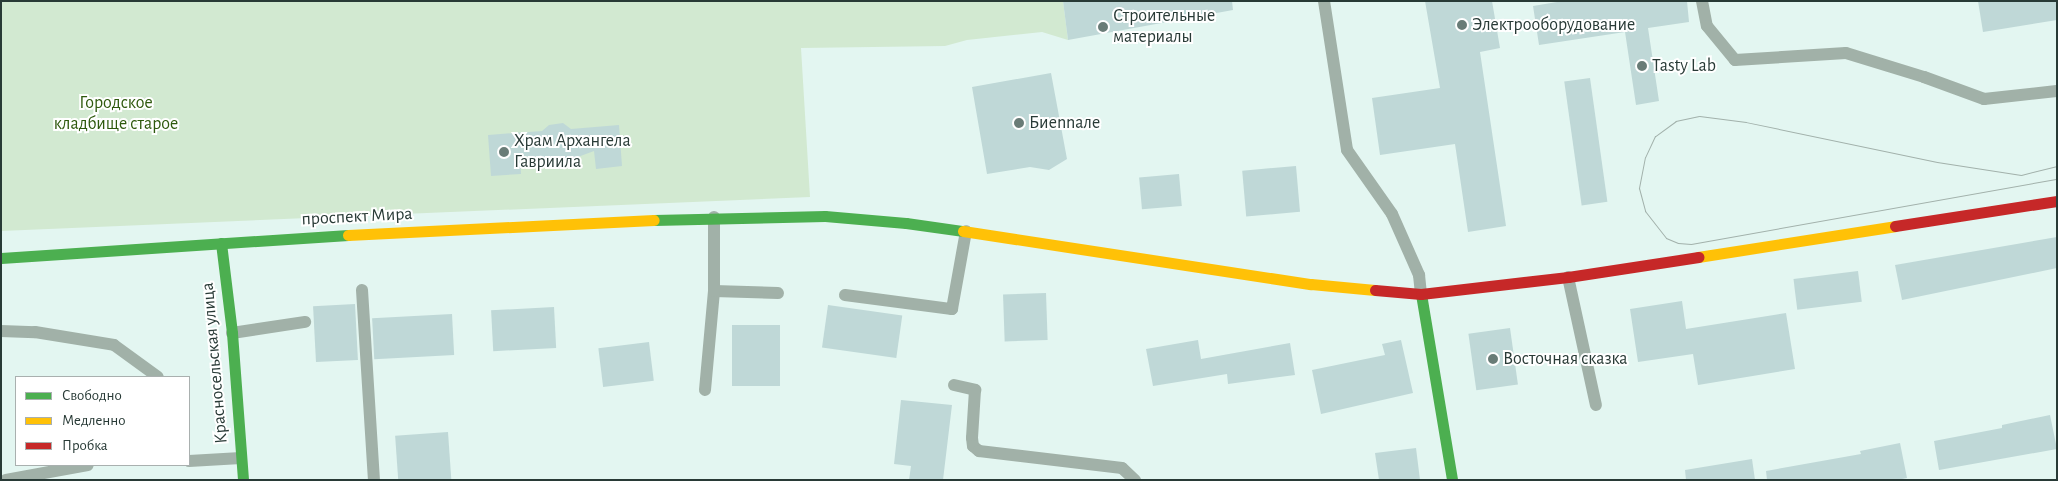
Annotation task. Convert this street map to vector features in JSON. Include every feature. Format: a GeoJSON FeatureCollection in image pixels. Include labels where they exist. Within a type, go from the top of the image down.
{"type":"FeatureCollection","features":[{"type":"Feature","properties":{"kind":"main road","name":"проспект Мира"},"geometry":{"type":"LineString","coordinates":[[1,258],[221,243],[714,217],[825,216],[966,231],[1311,284],[1421,294],[1568,277],[2057,201]]}},
{"type":"Feature","properties":{"kind":"main road","name":"Красносельская улица"},"geometry":{"type":"LineString","coordinates":[[221,243],[232,333],[243,480]]}},
{"type":"Feature","properties":{"kind":"main road"},"geometry":{"type":"LineString","coordinates":[[1421,294],[1452,480]]}},
{"type":"Feature","properties":{"kind":"lane"},"geometry":{"type":"LineString","coordinates":[[1324,1],[1347,150],[1392,214],[1419,275],[1421,294]]}},
{"type":"Feature","properties":{"kind":"lane"},"geometry":{"type":"LineString","coordinates":[[1702,1],[1707,26],[1735,60],[1846,53],[1984,99],[2057,92]]}},
{"type":"Feature","properties":{"kind":"lane"},"geometry":{"type":"LineString","coordinates":[[705,390],[714,291],[714,217]]}},
{"type":"Feature","properties":{"kind":"lane"},"geometry":{"type":"LineString","coordinates":[[845,295],[952,309],[966,231]]}},
{"type":"Feature","properties":{"kind":"lane"},"geometry":{"type":"LineString","coordinates":[[1568,277],[1596,405]]}},
{"type":"Feature","properties":{"kind":"lane"},"geometry":{"type":"LineString","coordinates":[[362,290],[374,480]]}},
{"type":"Feature","properties":{"kind":"lane"},"geometry":{"type":"LineString","coordinates":[[714,291],[778,293]]}},
{"type":"Feature","properties":{"kind":"lane"},"geometry":{"type":"LineString","coordinates":[[232,333],[305,322]]}},
{"type":"Feature","properties":{"kind":"lane"},"geometry":{"type":"LineString","coordinates":[[1,331],[35,332],[114,344],[157,376]]}},
{"type":"Feature","properties":{"kind":"lane"},"geometry":{"type":"LineString","coordinates":[[954,385],[975,390],[972,438],[973,446],[978,451],[1122,468],[1135,480]]}},
{"type":"Feature","properties":{"kind":"lane"},"geometry":{"type":"LineString","coordinates":[[190,461],[241,458]]}},
{"type":"Feature","properties":{"kind":"lane"},"geometry":{"type":"LineString","coordinates":[[6,480],[83,466]]}},
{"type":"Feature","properties":{"kind":"green space","name":"Городское кладбище старое"},"geometry":{"type":"Polygon","coordinates":[[[1,1],[1063,1],[1068,40],[1042,32],[967,40],[945,46],[801,48],[810,197],[1,231],[1,1]]]}},
{"type":"Feature","properties":{"kind":"building","name":"Строительные материалы"},"geometry":{"type":"Polygon","coordinates":[[[1063,1],[1232,1],[1233,10],[1068,40],[1063,1]]]}},
{"type":"Feature","properties":{"kind":"building"},"geometry":{"type":"Polygon","coordinates":[[[1425,1],[1492,1],[1500,48],[1480,52],[1506,226],[1468,232],[1455,144],[1380,155],[1372,98],[1440,88],[1425,1]]]}},
{"type":"Feature","properties":{"kind":"building"},"geometry":{"type":"Polygon","coordinates":[[[1563,1],[1687,1],[1689,22],[1648,28],[1659,101],[1636,105],[1625,32],[1539,45],[1533,6],[1563,1]]]}},
{"type":"Feature","properties":{"kind":"building"},"geometry":{"type":"Polygon","coordinates":[[[1978,1],[2057,1],[2057,20],[1983,32],[1978,1]]]}},
{"type":"Feature","properties":{"kind":"building","name":"Биеnnале"},"geometry":{"type":"Polygon","coordinates":[[[1051,73],[1067,159],[1049,170],[1030,167],[987,174],[972,87],[1051,73]]]}},
{"type":"Feature","properties":{"kind":"building"},"geometry":{"type":"Polygon","coordinates":[[[1590,78],[1607,202],[1582,205],[1564,82],[1590,78]]]}},
{"type":"Feature","properties":{"kind":"building","name":"Храм Архангела Гавриила"},"geometry":{"type":"Polygon","coordinates":[[[563,123],[571,129],[619,125],[622,166],[596,169],[594,151],[559,164],[520,155],[521,174],[491,176],[488,135],[542,131],[549,125],[563,123]]]}},
{"type":"Feature","properties":{"kind":"building"},"geometry":{"type":"Polygon","coordinates":[[[1296,166],[1300,212],[1246,217],[1242,171],[1296,166]]]}},
{"type":"Feature","properties":{"kind":"building"},"geometry":{"type":"Polygon","coordinates":[[[1179,174],[1182,206],[1142,209],[1139,177],[1179,174]]]}},
{"type":"Feature","properties":{"kind":"building"},"geometry":{"type":"Polygon","coordinates":[[[2057,237],[2057,268],[1902,300],[1895,265],[2057,237]]]}},
{"type":"Feature","properties":{"kind":"building"},"geometry":{"type":"Polygon","coordinates":[[[1858,271],[1862,302],[1797,310],[1793,279],[1858,271]]]}},
{"type":"Feature","properties":{"kind":"building"},"geometry":{"type":"Polygon","coordinates":[[[1046,293],[1048,340],[1005,341],[1003,295],[1046,293]]]}},
{"type":"Feature","properties":{"kind":"building"},"geometry":{"type":"Polygon","coordinates":[[[1682,301],[1686,329],[1786,313],[1795,369],[1698,385],[1693,354],[1638,362],[1630,309],[1682,301]]]}},
{"type":"Feature","properties":{"kind":"building"},"geometry":{"type":"Polygon","coordinates":[[[355,304],[358,360],[316,362],[313,306],[355,304]]]}},
{"type":"Feature","properties":{"kind":"building"},"geometry":{"type":"Polygon","coordinates":[[[828,305],[902,315],[896,358],[822,348],[828,305]]]}},
{"type":"Feature","properties":{"kind":"building"},"geometry":{"type":"Polygon","coordinates":[[[554,307],[556,348],[493,351],[491,310],[554,307]]]}},
{"type":"Feature","properties":{"kind":"building"},"geometry":{"type":"Polygon","coordinates":[[[452,314],[454,355],[374,359],[372,318],[452,314]]]}},
{"type":"Feature","properties":{"kind":"building"},"geometry":{"type":"Polygon","coordinates":[[[732,325],[780,325],[780,386],[732,386],[732,325]]]}},
{"type":"Feature","properties":{"kind":"building","name":"Восточная сказка"},"geometry":{"type":"Polygon","coordinates":[[[1510,328],[1518,384],[1476,390],[1468,334],[1510,328]]]}},
{"type":"Feature","properties":{"kind":"building"},"geometry":{"type":"Polygon","coordinates":[[[1198,340],[1201,359],[1290,343],[1295,375],[1228,384],[1227,374],[1153,386],[1146,349],[1198,340]]]}},
{"type":"Feature","properties":{"kind":"building"},"geometry":{"type":"Polygon","coordinates":[[[1401,340],[1413,393],[1321,414],[1312,370],[1385,355],[1382,344],[1401,340]]]}},
{"type":"Feature","properties":{"kind":"building"},"geometry":{"type":"Polygon","coordinates":[[[649,342],[654,381],[603,387],[598,348],[649,342]]]}},
{"type":"Feature","properties":{"kind":"building"},"geometry":{"type":"Polygon","coordinates":[[[901,400],[952,405],[943,480],[909,480],[911,466],[894,464],[901,400]]]}},
{"type":"Feature","properties":{"kind":"building"},"geometry":{"type":"Polygon","coordinates":[[[2050,415],[2057,449],[1939,470],[1934,441],[2002,428],[2002,425],[2050,415]]]}},
{"type":"Feature","properties":{"kind":"building"},"geometry":{"type":"Polygon","coordinates":[[[448,432],[451,480],[398,480],[395,436],[448,432]]]}},
{"type":"Feature","properties":{"kind":"building"},"geometry":{"type":"Polygon","coordinates":[[[1900,443],[1907,478],[1897,480],[1767,480],[1766,471],[1861,454],[1860,451],[1900,443]]]}},
{"type":"Feature","properties":{"kind":"building"},"geometry":{"type":"Polygon","coordinates":[[[1416,448],[1420,480],[1379,480],[1375,453],[1416,448]]]}},
{"type":"Feature","properties":{"kind":"building"},"geometry":{"type":"Polygon","coordinates":[[[1752,459],[1755,480],[1686,480],[1685,470],[1752,459]]]}},
{"type":"Feature","properties":{"kind":"tram line"},"geometry":{"type":"LineString","coordinates":[[2057,166],[2021,175],[1937,162],[1746,122],[1699,116],[1676,121],[1655,136],[1645,157],[1639,188],[1645,211],[1666,238],[1678,243],[1691,244],[2057,179]]}},
{"type":"Feature","properties":{"kind":"traffic: fast"},"geometry":{"type":"LineString","coordinates":[[654,220],[825,216],[906,223],[963,231]]}},
{"type":"Feature","properties":{"kind":"traffic: fast"},"geometry":{"type":"LineString","coordinates":[[1,258],[348,235]]}},
{"type":"Feature","properties":{"kind":"traffic: fast"},"geometry":{"type":"LineString","coordinates":[[221,243],[232,333],[243,480]]}},
{"type":"Feature","properties":{"kind":"traffic: fast"},"geometry":{"type":"LineString","coordinates":[[1421,294],[1452,480]]}},
{"type":"Feature","properties":{"kind":"traffic: slow"},"geometry":{"type":"LineString","coordinates":[[348,235],[654,220]]}},
{"type":"Feature","properties":{"kind":"traffic: slow"},"geometry":{"type":"LineString","coordinates":[[1698,257],[1895,226]]}},
{"type":"Feature","properties":{"kind":"traffic: slow"},"geometry":{"type":"LineString","coordinates":[[963,231],[1311,284],[1375,290]]}},
{"type":"Feature","properties":{"kind":"traffic: jam"},"geometry":{"type":"LineString","coordinates":[[1895,226],[2057,201]]}},
{"type":"Feature","properties":{"kind":"traffic: jam"},"geometry":{"type":"LineString","coordinates":[[1375,290],[1421,294],[1568,277],[1698,257]]}},
{"type":"Feature","properties":{"kind":"place","name":"Электрооборудование"},"geometry":{"type":"Point","coordinates":[1462,25]}},
{"type":"Feature","properties":{"kind":"place","name":"Строительные материалы"},"geometry":{"type":"Point","coordinates":[1103,27]}},
{"type":"Feature","properties":{"kind":"place","name":"Tasty Lab"},"geometry":{"type":"Point","coordinates":[1642,66]}},
{"type":"Feature","properties":{"kind":"place","name":"Биеnnале"},"geometry":{"type":"Point","coordinates":[1019,123]}},
{"type":"Feature","properties":{"kind":"place","name":"Храм Архангела Гавриила"},"geometry":{"type":"Point","coordinates":[504,152]}},
{"type":"Feature","properties":{"kind":"place","name":"Восточная сказка"},"geometry":{"type":"Point","coordinates":[1493,359]}}]}
